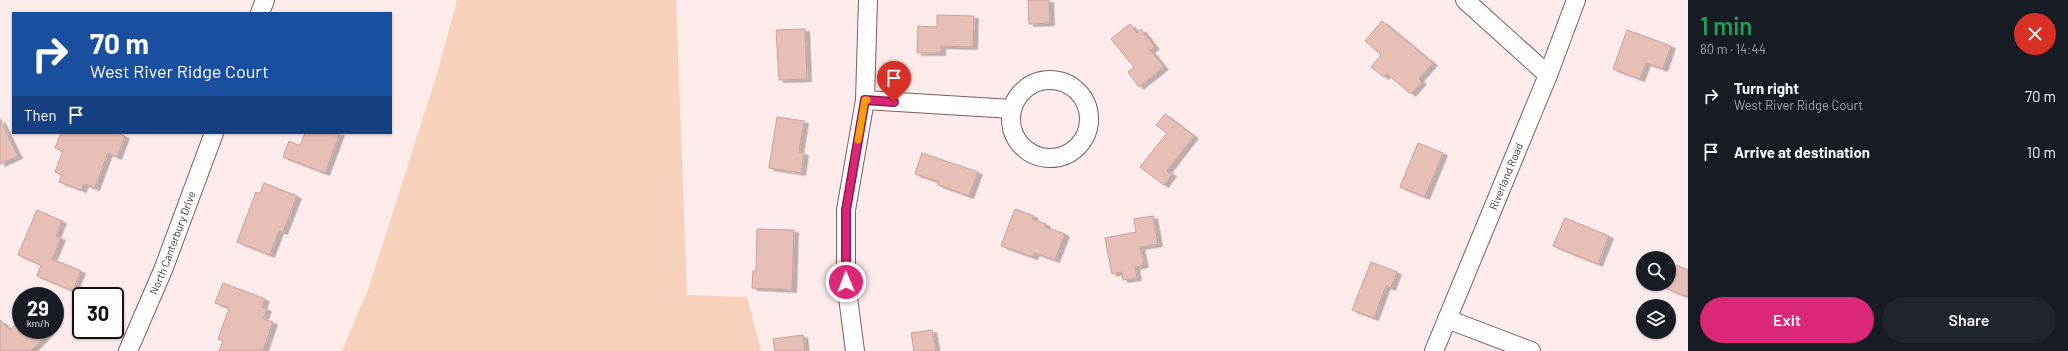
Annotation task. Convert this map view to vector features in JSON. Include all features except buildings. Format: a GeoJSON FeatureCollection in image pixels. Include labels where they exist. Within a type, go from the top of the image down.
{"type":"FeatureCollection","features":[{"type":"Feature","properties":{"kind":"street"},"geometry":{"type":"LineString","coordinates":[[260,12],[265,0]]}},
{"type":"Feature","properties":{"kind":"street"},"geometry":{"type":"LineString","coordinates":[[855,351],[846,282],[846,210],[865,100],[868,0]]}},
{"type":"Feature","properties":{"kind":"street"},"geometry":{"type":"LineString","coordinates":[[1465,0],[1548,75]]}},
{"type":"Feature","properties":{"kind":"street","name":"Riverland Road"},"geometry":{"type":"LineString","coordinates":[[1434,351],[1548,75],[1576,0]]}},
{"type":"Feature","properties":{"kind":"street"},"geometry":{"type":"LineString","coordinates":[[1051,80],[1063,82],[1075,89],[1086,104],[1090,124],[1086,136],[1079,147],[1062,157],[1043,158],[1031,154],[1020,146],[1013,135],[1010,122],[1012,109],[1017,97],[1026,88],[1038,82],[1051,80]]}},
{"type":"Feature","properties":{"kind":"street"},"geometry":{"type":"LineString","coordinates":[[865,100],[1012,109]]}},
{"type":"Feature","properties":{"kind":"street","name":"North Canterbury Drive"},"geometry":{"type":"LineString","coordinates":[[128,351],[163,270],[214,134]]}},
{"type":"Feature","properties":{"kind":"street"},"geometry":{"type":"LineString","coordinates":[[1447,319],[1531,351]]}},
{"type":"Feature","properties":{"kind":"shaded area"},"geometry":{"type":"Polygon","coordinates":[[[457,0],[676,0],[687,295],[747,297],[761,351],[342,351],[368,290],[437,74],[457,0]]]}},
{"type":"Feature","properties":{"kind":"slow traffic"},"geometry":{"type":"LineString","coordinates":[[858,140],[865,100],[867,100]]}},
{"type":"Feature","properties":{"kind":"route"},"geometry":{"type":"LineString","coordinates":[[846,282],[846,210],[865,100],[894,102]]}}]}
